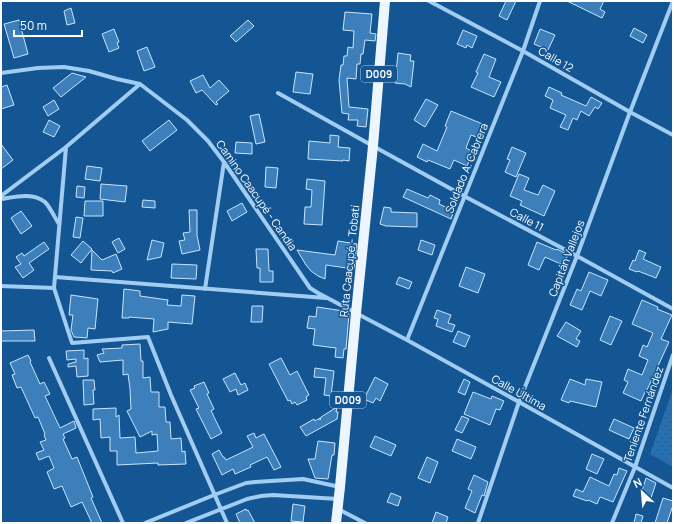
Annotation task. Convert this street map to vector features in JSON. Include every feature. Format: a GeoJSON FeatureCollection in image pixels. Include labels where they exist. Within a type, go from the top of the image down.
{"type":"FeatureCollection","features":[{"type":"Feature","properties":{"kind":"main road","name":"Ruta Caacupé - Tobatí"},"geometry":{"type":"LineString","coordinates":[[336,523],[373,146],[385,1]]}},
{"type":"Feature","properties":{"kind":"street","name":"Calle 12"},"geometry":{"type":"LineString","coordinates":[[429,1],[523,51],[673,135]]}},
{"type":"Feature","properties":{"kind":"street","name":"Soldado A. Cabrera"},"geometry":{"type":"LineString","coordinates":[[407,340],[523,51],[540,1]]}},
{"type":"Feature","properties":{"kind":"street","name":"Capitán Vallejos"},"geometry":{"type":"LineString","coordinates":[[478,523],[519,402],[577,256],[672,1]]}},
{"type":"Feature","properties":{"kind":"street","name":"Camino Caacupé - Candia"},"geometry":{"type":"LineString","coordinates":[[1,73],[38,68],[64,67],[89,71],[140,84],[188,120],[208,141],[310,288],[356,313]]}},
{"type":"Feature","properties":{"kind":"street"},"geometry":{"type":"LineString","coordinates":[[1,196],[66,146],[140,84]]}},
{"type":"Feature","properties":{"kind":"street","name":"Calle 11"},"geometry":{"type":"LineString","coordinates":[[278,93],[673,309]]}},
{"type":"Feature","properties":{"kind":"street"},"geometry":{"type":"LineString","coordinates":[[66,146],[54,288],[72,343],[148,337],[171,395],[227,523]]}},
{"type":"Feature","properties":{"kind":"street"},"geometry":{"type":"LineString","coordinates":[[205,289],[224,162]]}},
{"type":"Feature","properties":{"kind":"street"},"geometry":{"type":"LineString","coordinates":[[1,199],[22,196],[35,197],[46,203],[60,224]]}},
{"type":"Feature","properties":{"kind":"street"},"geometry":{"type":"LineString","coordinates":[[55,277],[330,299]]}},
{"type":"Feature","properties":{"kind":"street"},"geometry":{"type":"LineString","coordinates":[[1,286],[54,288]]}},
{"type":"Feature","properties":{"kind":"street","name":"Calle Última"},"geometry":{"type":"LineString","coordinates":[[356,313],[673,488]]}},
{"type":"Feature","properties":{"kind":"street","name":"Teniente Fernández"},"geometry":{"type":"LineString","coordinates":[[612,523],[635,467],[673,355]]}},
{"type":"Feature","properties":{"kind":"street"},"geometry":{"type":"LineString","coordinates":[[48,358],[123,523]]}},
{"type":"Feature","properties":{"kind":"street"},"geometry":{"type":"LineString","coordinates":[[145,523],[214,495],[255,482],[303,479],[340,487]]}},
{"type":"Feature","properties":{"kind":"street"},"geometry":{"type":"LineString","coordinates":[[186,523],[247,499],[273,495],[338,504],[365,523]]}},
{"type":"Feature","properties":{"kind":"shaded area"},"geometry":{"type":"Polygon","coordinates":[[[673,389],[673,467],[650,454],[673,389]]]}},
{"type":"Feature","properties":{"kind":"building"},"geometry":{"type":"Polygon","coordinates":[[[506,1],[516,1],[507,20],[499,16],[506,1]]]}},
{"type":"Feature","properties":{"kind":"building"},"geometry":{"type":"Polygon","coordinates":[[[567,1],[604,1],[600,9],[605,12],[602,18],[567,1]]]}},
{"type":"Feature","properties":{"kind":"building"},"geometry":{"type":"Polygon","coordinates":[[[71,8],[75,23],[67,25],[64,11],[71,8]]]}},
{"type":"Feature","properties":{"kind":"building"},"geometry":{"type":"Polygon","coordinates":[[[345,12],[372,14],[370,33],[376,34],[375,41],[365,40],[360,64],[357,64],[356,79],[347,78],[349,107],[368,109],[366,127],[357,126],[358,120],[348,120],[349,114],[342,113],[339,80],[341,65],[343,65],[344,56],[347,56],[348,47],[353,48],[354,31],[343,30],[345,12]]]}},
{"type":"Feature","properties":{"kind":"building"},"geometry":{"type":"Polygon","coordinates":[[[19,20],[28,54],[14,58],[4,24],[19,20]]]}},
{"type":"Feature","properties":{"kind":"building"},"geometry":{"type":"Polygon","coordinates":[[[248,20],[254,26],[236,42],[230,36],[248,20]]]}},
{"type":"Feature","properties":{"kind":"building"},"geometry":{"type":"Polygon","coordinates":[[[634,28],[647,35],[643,43],[630,36],[634,28]]]}},
{"type":"Feature","properties":{"kind":"building"},"geometry":{"type":"Polygon","coordinates":[[[114,29],[119,42],[117,43],[119,48],[109,52],[102,34],[114,29]]]}},
{"type":"Feature","properties":{"kind":"building"},"geometry":{"type":"Polygon","coordinates":[[[540,29],[555,35],[548,50],[534,44],[540,29]]]}},
{"type":"Feature","properties":{"kind":"building"},"geometry":{"type":"Polygon","coordinates":[[[463,30],[477,36],[472,48],[467,45],[466,48],[457,44],[463,30]]]}},
{"type":"Feature","properties":{"kind":"building"},"geometry":{"type":"Polygon","coordinates":[[[147,47],[155,67],[144,71],[137,51],[147,47]]]}},
{"type":"Feature","properties":{"kind":"building"},"geometry":{"type":"Polygon","coordinates":[[[398,53],[411,55],[410,61],[414,61],[411,87],[405,84],[395,83],[398,53]]]}},
{"type":"Feature","properties":{"kind":"building"},"geometry":{"type":"Polygon","coordinates":[[[484,54],[496,59],[489,77],[501,82],[494,97],[471,87],[478,73],[476,72],[484,54]]]}},
{"type":"Feature","properties":{"kind":"building"},"geometry":{"type":"Polygon","coordinates":[[[296,72],[313,74],[310,94],[293,92],[296,72]]]}},
{"type":"Feature","properties":{"kind":"building"},"geometry":{"type":"Polygon","coordinates":[[[72,73],[86,77],[61,97],[53,88],[72,73]]]}},
{"type":"Feature","properties":{"kind":"building"},"geometry":{"type":"Polygon","coordinates":[[[203,75],[210,88],[219,80],[229,91],[216,102],[218,104],[216,105],[202,90],[196,93],[190,81],[203,75]]]}},
{"type":"Feature","properties":{"kind":"building"},"geometry":{"type":"Polygon","coordinates":[[[7,85],[14,105],[1,109],[1,87],[7,85]]]}},
{"type":"Feature","properties":{"kind":"building"},"geometry":{"type":"Polygon","coordinates":[[[549,87],[562,93],[561,95],[586,106],[591,97],[602,103],[598,109],[595,107],[589,116],[581,111],[577,120],[573,118],[568,130],[560,127],[566,115],[550,108],[553,100],[545,96],[549,87]]]}},
{"type":"Feature","properties":{"kind":"building"},"geometry":{"type":"Polygon","coordinates":[[[426,99],[438,105],[425,127],[414,120],[426,99]]]}},
{"type":"Feature","properties":{"kind":"building"},"geometry":{"type":"Polygon","coordinates":[[[54,100],[59,109],[48,116],[43,107],[54,100]]]}},
{"type":"Feature","properties":{"kind":"building"},"geometry":{"type":"Polygon","coordinates":[[[451,111],[485,125],[479,138],[471,135],[466,148],[473,152],[467,166],[454,160],[450,169],[428,160],[427,162],[417,157],[423,144],[437,151],[447,127],[445,126],[451,111]]]}},
{"type":"Feature","properties":{"kind":"building"},"geometry":{"type":"Polygon","coordinates":[[[259,114],[265,142],[256,144],[250,116],[259,114]]]}},
{"type":"Feature","properties":{"kind":"building"},"geometry":{"type":"Polygon","coordinates":[[[49,120],[60,126],[54,137],[43,132],[49,120]]]}},
{"type":"Feature","properties":{"kind":"building"},"geometry":{"type":"Polygon","coordinates":[[[169,120],[177,130],[150,151],[142,141],[169,120]]]}},
{"type":"Feature","properties":{"kind":"building"},"geometry":{"type":"Polygon","coordinates":[[[330,135],[339,136],[338,147],[350,148],[349,161],[308,159],[309,141],[330,143],[330,135]]]}},
{"type":"Feature","properties":{"kind":"building"},"geometry":{"type":"Polygon","coordinates":[[[236,142],[252,143],[252,154],[235,153],[236,142]]]}},
{"type":"Feature","properties":{"kind":"building"},"geometry":{"type":"Polygon","coordinates":[[[1,144],[13,160],[1,169],[1,144]]]}},
{"type":"Feature","properties":{"kind":"building"},"geometry":{"type":"Polygon","coordinates":[[[512,147],[526,153],[516,177],[505,172],[510,160],[507,159],[512,147]]]}},
{"type":"Feature","properties":{"kind":"building"},"geometry":{"type":"Polygon","coordinates":[[[87,166],[102,168],[100,181],[85,179],[87,166]]]}},
{"type":"Feature","properties":{"kind":"building"},"geometry":{"type":"Polygon","coordinates":[[[266,167],[278,168],[276,188],[265,187],[266,167]]]}},
{"type":"Feature","properties":{"kind":"building"},"geometry":{"type":"Polygon","coordinates":[[[519,174],[529,178],[524,190],[538,195],[543,185],[555,191],[544,216],[520,205],[522,201],[510,196],[519,174]]]}},
{"type":"Feature","properties":{"kind":"building"},"geometry":{"type":"Polygon","coordinates":[[[307,179],[325,181],[322,225],[304,224],[305,207],[311,207],[312,190],[306,189],[307,179]]]}},
{"type":"Feature","properties":{"kind":"building"},"geometry":{"type":"Polygon","coordinates":[[[101,184],[127,186],[125,202],[100,199],[101,184]]]}},
{"type":"Feature","properties":{"kind":"building"},"geometry":{"type":"Polygon","coordinates":[[[77,186],[85,187],[84,198],[76,197],[77,186]]]}},
{"type":"Feature","properties":{"kind":"building"},"geometry":{"type":"Polygon","coordinates":[[[407,189],[428,198],[430,195],[440,200],[439,204],[454,211],[451,219],[403,197],[407,189]]]}},
{"type":"Feature","properties":{"kind":"building"},"geometry":{"type":"Polygon","coordinates":[[[143,200],[155,201],[155,208],[142,207],[143,200]]]}},
{"type":"Feature","properties":{"kind":"building"},"geometry":{"type":"Polygon","coordinates":[[[85,201],[103,201],[103,216],[84,216],[85,201]]]}},
{"type":"Feature","properties":{"kind":"building"},"geometry":{"type":"Polygon","coordinates":[[[242,203],[247,212],[232,221],[227,211],[242,203]]]}},
{"type":"Feature","properties":{"kind":"building"},"geometry":{"type":"Polygon","coordinates":[[[384,207],[391,208],[391,212],[417,213],[417,227],[386,226],[380,224],[384,207]]]}},
{"type":"Feature","properties":{"kind":"building"},"geometry":{"type":"Polygon","coordinates":[[[189,210],[197,210],[197,235],[200,250],[182,254],[179,241],[185,240],[183,233],[190,232],[189,210]]]}},
{"type":"Feature","properties":{"kind":"building"},"geometry":{"type":"Polygon","coordinates":[[[21,211],[32,226],[21,234],[11,218],[21,211]]]}},
{"type":"Feature","properties":{"kind":"building"},"geometry":{"type":"Polygon","coordinates":[[[76,217],[83,218],[80,238],[73,237],[76,217]]]}},
{"type":"Feature","properties":{"kind":"building"},"geometry":{"type":"Polygon","coordinates":[[[119,238],[125,249],[118,253],[112,242],[119,238]]]}},
{"type":"Feature","properties":{"kind":"building"},"geometry":{"type":"Polygon","coordinates":[[[152,240],[164,243],[161,257],[147,260],[152,240]]]}},
{"type":"Feature","properties":{"kind":"building"},"geometry":{"type":"Polygon","coordinates":[[[421,240],[435,245],[432,255],[418,250],[421,240]]]}},
{"type":"Feature","properties":{"kind":"building"},"geometry":{"type":"Polygon","coordinates":[[[83,241],[92,249],[81,263],[71,255],[83,241]]]}},
{"type":"Feature","properties":{"kind":"building"},"geometry":{"type":"Polygon","coordinates":[[[338,241],[357,244],[354,269],[326,265],[325,279],[311,271],[297,250],[335,255],[338,241]]]}},
{"type":"Feature","properties":{"kind":"building"},"geometry":{"type":"Polygon","coordinates":[[[44,242],[49,249],[29,263],[34,270],[23,278],[15,267],[21,264],[16,257],[22,253],[24,256],[44,242]]]}},
{"type":"Feature","properties":{"kind":"building"},"geometry":{"type":"Polygon","coordinates":[[[537,242],[556,250],[557,249],[568,255],[563,265],[545,257],[539,270],[528,265],[537,242]]]}},
{"type":"Feature","properties":{"kind":"building"},"geometry":{"type":"Polygon","coordinates":[[[256,249],[268,249],[269,271],[273,271],[273,282],[260,282],[260,268],[257,268],[256,249]]]}},
{"type":"Feature","properties":{"kind":"building"},"geometry":{"type":"Polygon","coordinates":[[[92,250],[102,260],[116,254],[122,269],[113,273],[112,271],[91,270],[92,250]]]}},
{"type":"Feature","properties":{"kind":"building"},"geometry":{"type":"Polygon","coordinates":[[[639,250],[646,253],[643,259],[661,267],[656,278],[629,269],[633,260],[635,261],[639,250]]]}},
{"type":"Feature","properties":{"kind":"building"},"geometry":{"type":"Polygon","coordinates":[[[172,264],[197,265],[196,279],[171,278],[172,264]]]}},
{"type":"Feature","properties":{"kind":"building"},"geometry":{"type":"Polygon","coordinates":[[[466,267],[485,274],[478,293],[459,286],[466,267]]]}},
{"type":"Feature","properties":{"kind":"building"},"geometry":{"type":"Polygon","coordinates":[[[589,272],[608,280],[601,296],[590,291],[582,310],[570,305],[577,289],[581,291],[589,272]]]}},
{"type":"Feature","properties":{"kind":"building"},"geometry":{"type":"Polygon","coordinates":[[[399,277],[412,282],[409,289],[396,284],[399,277]]]}},
{"type":"Feature","properties":{"kind":"building"},"geometry":{"type":"Polygon","coordinates":[[[124,289],[140,291],[140,296],[168,300],[167,305],[181,306],[182,295],[195,296],[192,324],[168,322],[168,329],[153,332],[154,319],[129,317],[122,318],[124,289]]]}},
{"type":"Feature","properties":{"kind":"building"},"geometry":{"type":"Polygon","coordinates":[[[71,295],[98,299],[95,329],[88,328],[87,338],[74,337],[71,330],[73,315],[69,315],[71,295]]]}},
{"type":"Feature","properties":{"kind":"building"},"geometry":{"type":"Polygon","coordinates":[[[642,300],[658,307],[657,309],[672,315],[661,339],[669,342],[641,401],[623,393],[628,382],[624,380],[628,369],[642,375],[648,360],[639,356],[643,345],[647,347],[653,333],[632,324],[642,300]]]}},
{"type":"Feature","properties":{"kind":"building"},"geometry":{"type":"Polygon","coordinates":[[[252,306],[263,306],[262,322],[251,322],[252,306]]]}},
{"type":"Feature","properties":{"kind":"building"},"geometry":{"type":"Polygon","coordinates":[[[317,307],[344,311],[349,314],[346,349],[344,349],[343,358],[335,357],[336,348],[313,345],[315,329],[307,328],[309,316],[316,317],[317,307]]]}},
{"type":"Feature","properties":{"kind":"building"},"geometry":{"type":"Polygon","coordinates":[[[437,310],[451,315],[448,323],[455,325],[452,332],[436,326],[438,319],[434,318],[437,310]]]}},
{"type":"Feature","properties":{"kind":"building"},"geometry":{"type":"Polygon","coordinates":[[[610,316],[622,321],[611,345],[600,340],[610,316]]]}},
{"type":"Feature","properties":{"kind":"building"},"geometry":{"type":"Polygon","coordinates":[[[566,322],[581,331],[576,339],[580,341],[577,347],[557,336],[566,322]]]}},
{"type":"Feature","properties":{"kind":"building"},"geometry":{"type":"Polygon","coordinates":[[[34,330],[35,341],[1,341],[1,331],[34,330]]]}},
{"type":"Feature","properties":{"kind":"building"},"geometry":{"type":"Polygon","coordinates":[[[458,331],[470,336],[465,347],[453,342],[458,331]]]}},
{"type":"Feature","properties":{"kind":"building"},"geometry":{"type":"Polygon","coordinates":[[[140,344],[141,361],[143,361],[143,378],[150,377],[151,392],[159,392],[159,407],[165,407],[166,422],[170,422],[171,439],[181,438],[182,452],[185,451],[186,464],[158,465],[158,463],[117,465],[117,451],[110,451],[110,437],[101,438],[100,419],[93,420],[93,409],[116,408],[116,417],[119,415],[120,438],[135,437],[136,453],[158,451],[157,434],[152,435],[152,431],[140,437],[127,411],[131,409],[130,389],[128,374],[123,375],[123,360],[100,362],[97,355],[104,353],[102,349],[122,348],[122,345],[140,344]]]}},
{"type":"Feature","properties":{"kind":"building"},"geometry":{"type":"Polygon","coordinates":[[[84,350],[84,359],[88,358],[88,376],[77,377],[76,366],[68,367],[68,364],[76,362],[76,359],[67,360],[66,351],[84,350]]]}},
{"type":"Feature","properties":{"kind":"building"},"geometry":{"type":"Polygon","coordinates":[[[28,355],[40,384],[44,382],[50,394],[45,396],[60,428],[74,421],[76,428],[63,434],[65,438],[63,439],[72,459],[77,457],[93,497],[91,498],[102,523],[92,523],[82,502],[71,507],[62,486],[54,489],[47,472],[54,468],[49,456],[39,460],[36,453],[44,450],[40,442],[46,440],[45,434],[38,417],[35,418],[21,387],[17,388],[12,375],[15,374],[10,363],[28,355]]]}},
{"type":"Feature","properties":{"kind":"building"},"geometry":{"type":"Polygon","coordinates":[[[281,358],[290,375],[297,371],[309,395],[306,397],[307,400],[297,405],[295,402],[292,404],[290,400],[288,401],[269,364],[281,358]]]}},
{"type":"Feature","properties":{"kind":"building"},"geometry":{"type":"Polygon","coordinates":[[[315,368],[334,371],[331,396],[324,395],[326,378],[314,377],[315,368]]]}},
{"type":"Feature","properties":{"kind":"building"},"geometry":{"type":"Polygon","coordinates":[[[235,373],[241,385],[245,383],[248,390],[238,395],[236,389],[230,392],[223,379],[235,373]]]}},
{"type":"Feature","properties":{"kind":"building"},"geometry":{"type":"Polygon","coordinates":[[[375,377],[388,384],[380,401],[376,398],[373,403],[364,399],[375,377]]]}},
{"type":"Feature","properties":{"kind":"building"},"geometry":{"type":"Polygon","coordinates":[[[464,379],[470,382],[465,395],[458,392],[464,379]]]}},
{"type":"Feature","properties":{"kind":"building"},"geometry":{"type":"Polygon","coordinates":[[[570,379],[585,385],[586,379],[602,382],[596,407],[570,401],[569,403],[561,400],[570,379]]]}},
{"type":"Feature","properties":{"kind":"building"},"geometry":{"type":"Polygon","coordinates":[[[83,380],[94,380],[94,404],[84,405],[83,380]]]}},
{"type":"Feature","properties":{"kind":"building"},"geometry":{"type":"Polygon","coordinates":[[[204,382],[209,393],[207,394],[214,409],[211,411],[222,433],[211,439],[196,409],[199,408],[190,390],[195,388],[194,386],[204,382]]]}},
{"type":"Feature","properties":{"kind":"building"},"geometry":{"type":"Polygon","coordinates":[[[473,392],[491,399],[492,396],[504,401],[500,410],[496,409],[490,425],[464,414],[473,392]]]}},
{"type":"Feature","properties":{"kind":"building"},"geometry":{"type":"Polygon","coordinates":[[[337,407],[337,419],[306,436],[300,427],[314,419],[315,421],[320,418],[320,420],[321,417],[337,407]]]}},
{"type":"Feature","properties":{"kind":"building"},"geometry":{"type":"Polygon","coordinates":[[[462,416],[469,419],[462,433],[455,430],[462,416]]]}},
{"type":"Feature","properties":{"kind":"building"},"geometry":{"type":"Polygon","coordinates":[[[614,419],[634,428],[629,439],[609,430],[614,419]]]}},
{"type":"Feature","properties":{"kind":"building"},"geometry":{"type":"Polygon","coordinates":[[[254,433],[256,438],[264,434],[281,467],[274,470],[267,457],[250,465],[251,467],[235,474],[233,469],[222,475],[212,454],[219,450],[226,460],[253,447],[247,436],[254,433]]]}},
{"type":"Feature","properties":{"kind":"building"},"geometry":{"type":"Polygon","coordinates":[[[375,436],[396,445],[391,456],[370,447],[375,436]]]}},
{"type":"Feature","properties":{"kind":"building"},"geometry":{"type":"Polygon","coordinates":[[[457,439],[476,447],[471,459],[452,451],[457,439]]]}},
{"type":"Feature","properties":{"kind":"building"},"geometry":{"type":"Polygon","coordinates":[[[318,441],[335,443],[334,455],[332,455],[328,479],[315,478],[308,459],[315,459],[318,441]]]}},
{"type":"Feature","properties":{"kind":"building"},"geometry":{"type":"Polygon","coordinates":[[[592,454],[604,459],[597,474],[586,469],[592,454]]]}},
{"type":"Feature","properties":{"kind":"building"},"geometry":{"type":"Polygon","coordinates":[[[427,457],[438,462],[430,483],[418,478],[427,457]]]}},
{"type":"Feature","properties":{"kind":"building"},"geometry":{"type":"Polygon","coordinates":[[[619,468],[627,471],[613,502],[600,497],[597,504],[573,496],[576,489],[583,492],[590,477],[609,486],[614,474],[617,475],[619,468]]]}},
{"type":"Feature","properties":{"kind":"building"},"geometry":{"type":"Polygon","coordinates":[[[474,475],[488,482],[484,496],[482,495],[475,513],[465,508],[472,491],[468,489],[474,475]]]}},
{"type":"Feature","properties":{"kind":"building"},"geometry":{"type":"Polygon","coordinates":[[[646,478],[656,483],[651,498],[641,494],[646,478]]]}},
{"type":"Feature","properties":{"kind":"building"},"geometry":{"type":"Polygon","coordinates":[[[391,493],[401,497],[398,506],[387,502],[391,493]]]}},
{"type":"Feature","properties":{"kind":"building"},"geometry":{"type":"Polygon","coordinates":[[[663,498],[673,501],[673,505],[667,523],[655,523],[663,498]]]}},
{"type":"Feature","properties":{"kind":"building"},"geometry":{"type":"Polygon","coordinates":[[[293,504],[305,506],[303,522],[291,521],[293,504]]]}},
{"type":"Feature","properties":{"kind":"building"},"geometry":{"type":"Polygon","coordinates":[[[246,509],[255,523],[240,523],[236,514],[246,509]]]}},
{"type":"Feature","properties":{"kind":"building"},"geometry":{"type":"Polygon","coordinates":[[[436,512],[448,517],[446,523],[432,523],[436,512]]]}},
{"type":"Feature","properties":{"kind":"building"},"geometry":{"type":"Polygon","coordinates":[[[636,514],[643,516],[641,523],[634,523],[636,514]]]}}]}
